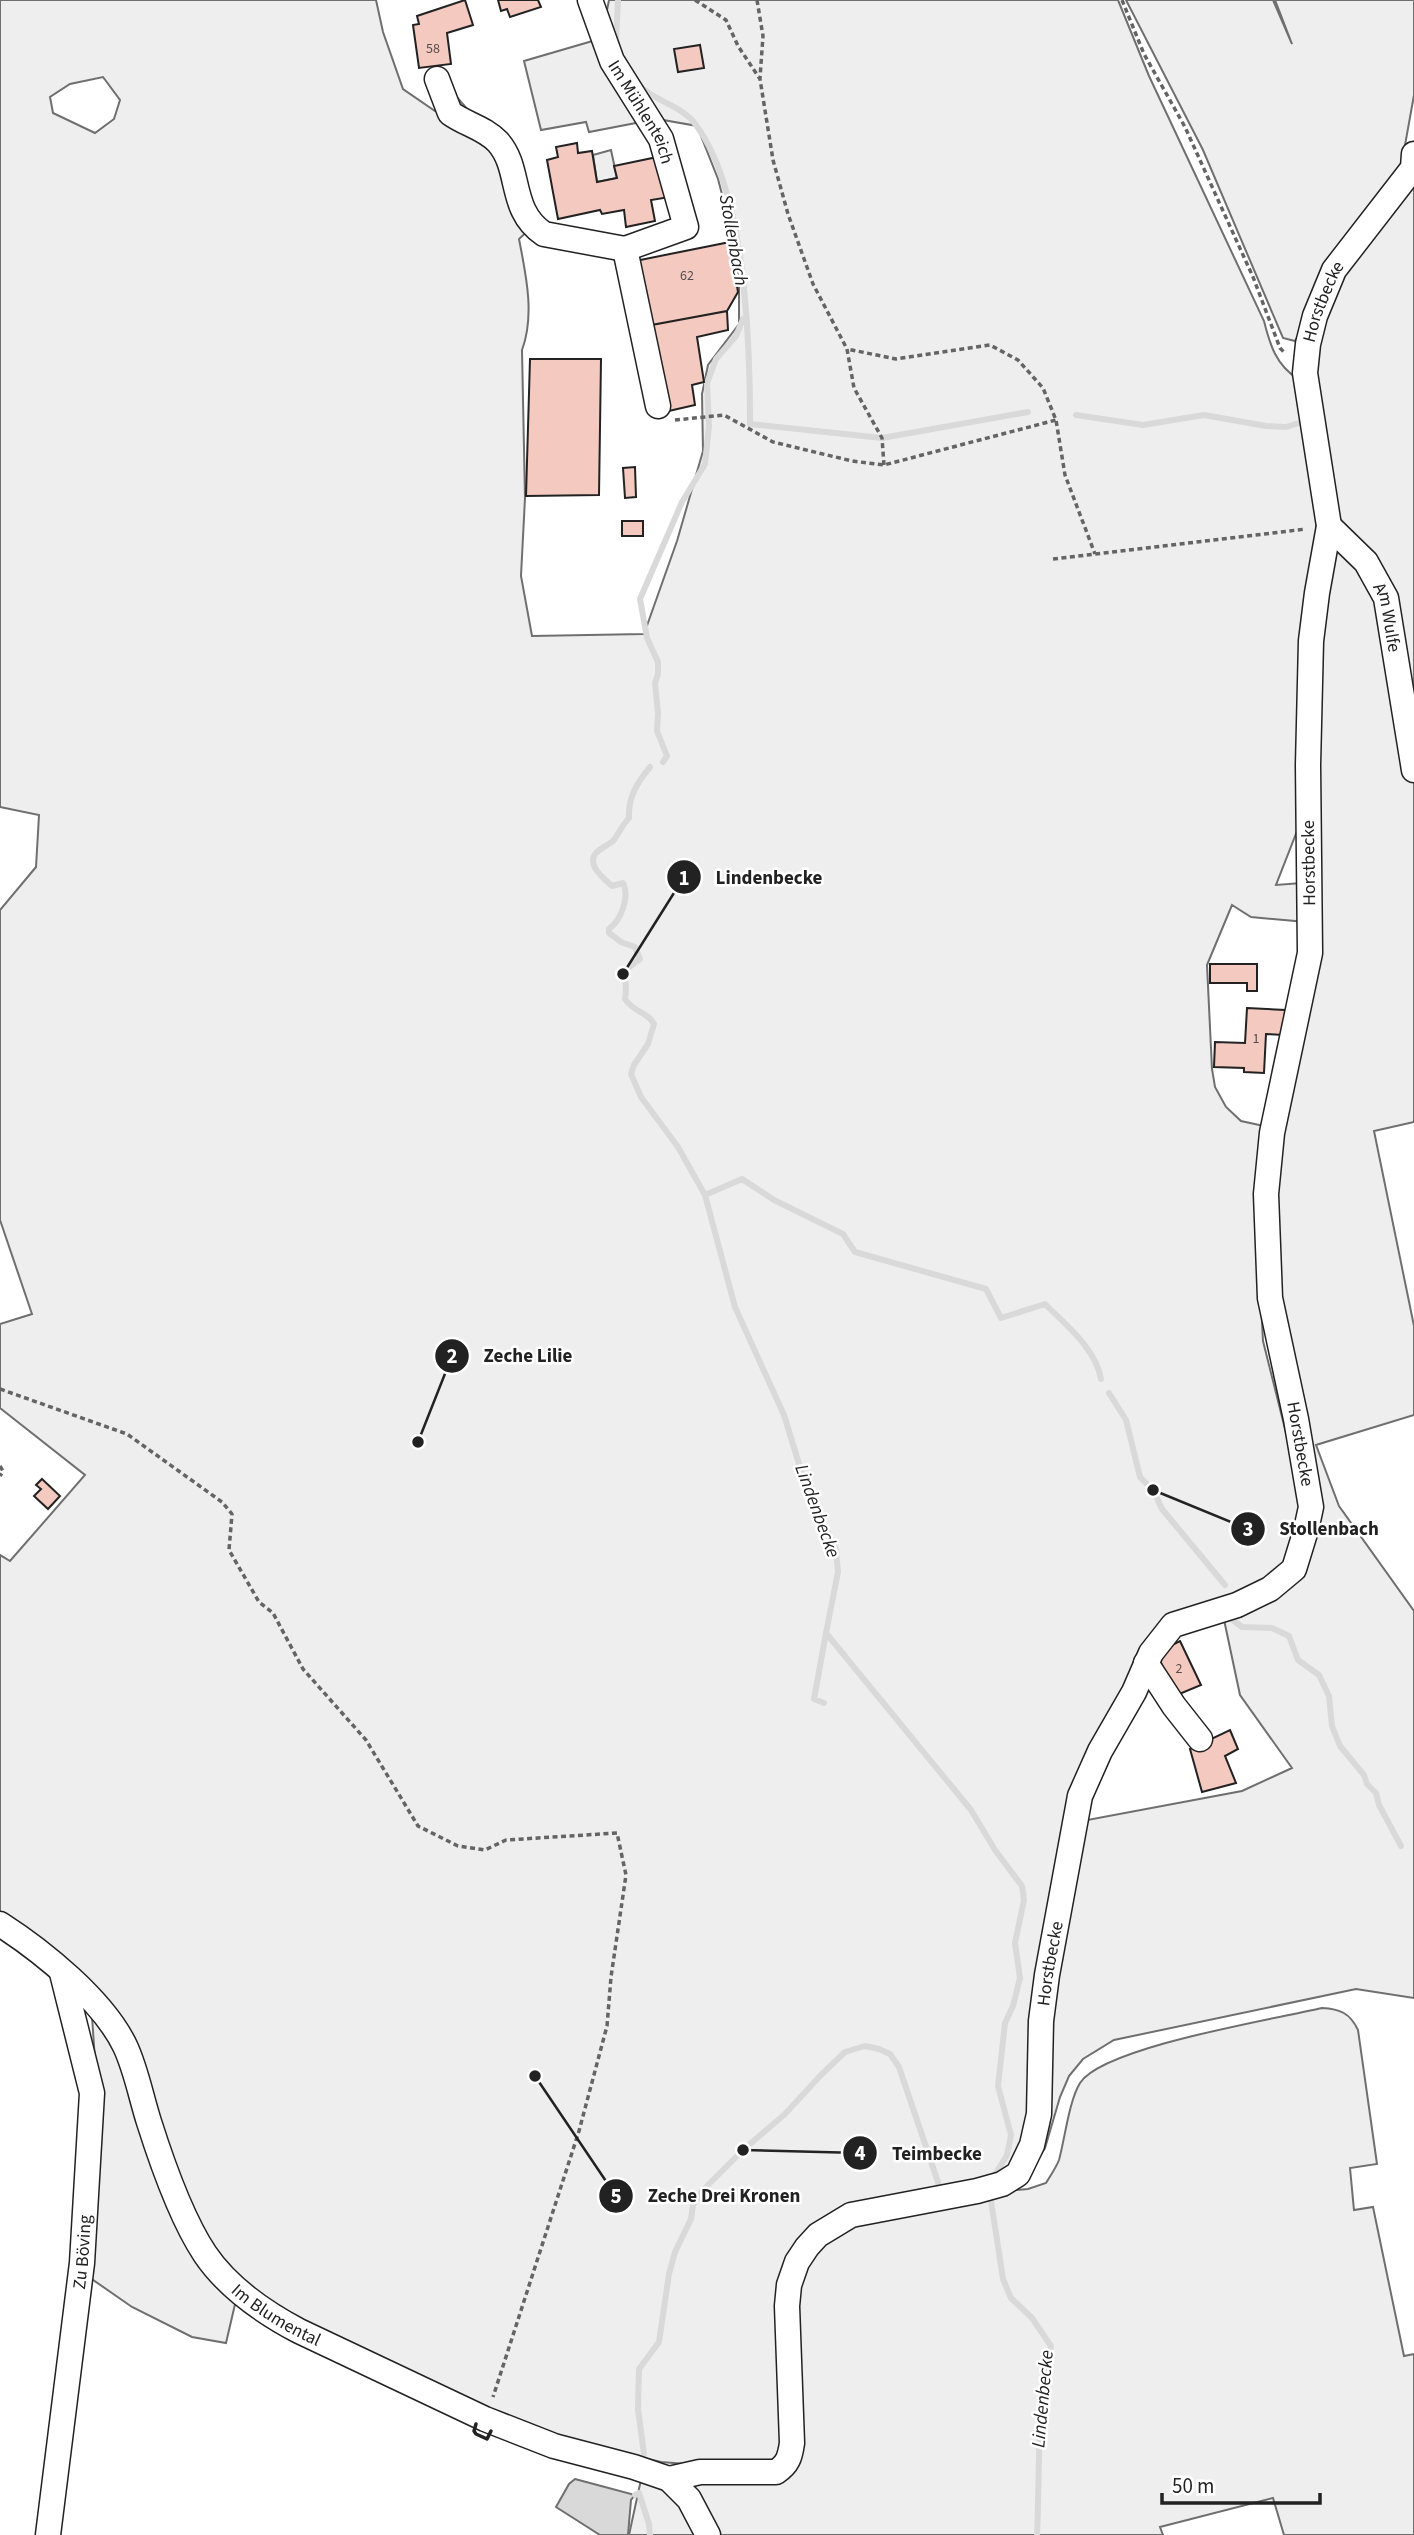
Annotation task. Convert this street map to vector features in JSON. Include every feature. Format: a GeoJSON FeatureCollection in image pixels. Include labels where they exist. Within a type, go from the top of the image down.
{"type":"FeatureCollection","features":[{"type":"Feature","properties":{"kind":"street","name":"Im Mühlenteich"},"geometry":{"type":"LineString","coordinates":[[590,0],[612,61],[661,139],[686,227],[625,249]]}},
{"type":"Feature","properties":{"kind":"street"},"geometry":{"type":"LineString","coordinates":[[437,79],[450,113],[480,129],[499,144],[520,205],[534,227],[544,234],[625,249],[658,406]]}},
{"type":"Feature","properties":{"kind":"street","name":"Horstbecke"},"geometry":{"type":"LineString","coordinates":[[669,2479],[700,2472],[776,2472],[784,2467],[790,2458],[792,2430],[787,2306],[789,2285],[797,2262],[818,2235],[851,2215],[1002,2184],[1017,2174],[1026,2160],[1039,2114],[1043,2010],[1080,1796],[1100,1751],[1134,1692],[1150,1653],[1173,1625],[1237,1605],[1270,1589],[1294,1569],[1311,1507],[1296,1419],[1270,1298],[1266,1194],[1272,1133],[1310,953],[1308,765],[1311,642],[1329,526],[1305,373],[1315,316],[1334,270],[1414,164]]}},
{"type":"Feature","properties":{"kind":"street","name":"Am Wulfe"},"geometry":{"type":"LineString","coordinates":[[1329,526],[1366,562],[1386,598],[1414,770]]}},
{"type":"Feature","properties":{"kind":"street"},"geometry":{"type":"LineString","coordinates":[[1146,1663],[1200,1739]]}},
{"type":"Feature","properties":{"kind":"street","name":"Im Blumental"},"geometry":{"type":"LineString","coordinates":[[0,1924],[36,1948],[99,2007],[125,2045],[160,2157],[205,2254],[230,2284],[270,2316],[485,2419],[554,2446],[669,2479],[689,2499],[708,2535]]}},
{"type":"Feature","properties":{"kind":"street","name":"Zu Böving"},"geometry":{"type":"LineString","coordinates":[[48,2535],[82,2263],[92,2093],[61,1972]]}},
{"type":"Feature","properties":{"kind":"path"},"geometry":{"type":"LineString","coordinates":[[695,0],[726,20],[738,46],[760,79]]}},
{"type":"Feature","properties":{"kind":"path"},"geometry":{"type":"LineString","coordinates":[[757,0],[763,36],[760,79],[773,160],[788,214],[813,284],[847,349],[853,388],[882,438],[884,465]]}},
{"type":"Feature","properties":{"kind":"path"},"geometry":{"type":"LineString","coordinates":[[1122,0],[1144,54],[1185,127],[1248,264],[1280,348],[1305,373]]}},
{"type":"Feature","properties":{"kind":"path"},"geometry":{"type":"LineString","coordinates":[[847,349],[896,359],[990,345],[1018,360],[1043,388],[1056,420],[1065,475],[1095,554]]}},
{"type":"Feature","properties":{"kind":"path"},"geometry":{"type":"LineString","coordinates":[[696,418],[723,415],[773,442],[852,461],[884,465],[1056,420]]}},
{"type":"Feature","properties":{"kind":"path"},"geometry":{"type":"LineString","coordinates":[[1053,559],[1329,526]]}},
{"type":"Feature","properties":{"kind":"path"},"geometry":{"type":"LineString","coordinates":[[0,1389],[127,1434],[222,1502],[232,1514],[229,1550],[259,1602],[273,1613],[303,1669],[366,1740],[418,1826],[458,1846],[485,1850],[506,1840],[617,1833],[626,1875],[611,1977],[607,2026],[579,2131],[485,2419]]}},
{"type":"Feature","properties":{"kind":"path"},"geometry":{"type":"LineString","coordinates":[[0,1466],[0,1476]]}},
{"type":"Feature","properties":{"kind":"shaded area"},"geometry":{"type":"Polygon","coordinates":[[[0,0],[376,0],[383,32],[403,89],[435,111],[456,96],[489,134],[533,226],[519,239],[529,309],[522,350],[525,498],[521,576],[532,636],[644,634],[677,541],[703,451],[702,394],[708,365],[739,324],[739,284],[734,241],[718,179],[697,126],[652,118],[620,65],[604,25],[609,0],[1118,0],[1149,76],[1264,321],[1275,354],[1284,367],[1298,379],[1322,539],[1307,620],[1299,826],[1276,885],[1315,882],[1312,819],[1322,601],[1334,540],[1355,542],[1341,523],[1331,500],[1311,374],[1315,345],[1323,309],[1341,275],[1390,203],[1404,186],[1414,179],[1414,1122],[1374,1131],[1414,1326],[1414,1415],[1316,1445],[1339,1506],[1414,1611],[1414,1998],[1356,1989],[1114,2040],[1083,2059],[1069,2076],[1045,2148],[1032,2168],[1027,2169],[1024,2154],[1015,2167],[1000,2177],[956,2192],[871,2205],[869,2214],[955,2201],[987,2192],[1028,2189],[1046,2183],[1059,2160],[1070,2109],[1080,2083],[1095,2070],[1121,2058],[1192,2036],[1322,2008],[1344,2013],[1358,2030],[1377,2164],[1350,2168],[1354,2210],[1373,2207],[1404,2356],[1414,2354],[1414,2535],[1284,2535],[1273,2498],[1160,2527],[1163,2535],[715,2535],[693,2491],[698,2480],[708,2477],[781,2477],[795,2463],[798,2447],[792,2324],[796,2277],[802,2262],[812,2249],[851,2219],[848,2211],[824,2226],[807,2242],[795,2258],[788,2276],[783,2316],[787,2447],[775,2464],[737,2468],[661,2462],[526,2430],[310,2330],[262,2303],[245,2286],[236,2300],[226,2343],[192,2337],[132,2307],[86,2275],[97,2090],[90,1987],[50,1951],[0,1916],[0,1555],[10,1561],[85,1475],[0,1408],[0,1324],[32,1314],[0,1220],[0,910],[36,867],[39,815],[0,807],[0,0]],[[103,77],[70,84],[50,97],[53,113],[95,133],[114,119],[120,100],[103,77]],[[1232,905],[1207,965],[1212,1069],[1215,1087],[1226,1107],[1241,1121],[1264,1126],[1255,1187],[1263,1341],[1305,1509],[1290,1565],[1273,1580],[1235,1602],[1171,1622],[1146,1652],[1130,1690],[1115,1710],[1082,1767],[1068,1816],[1077,1822],[1242,1791],[1292,1768],[1240,1695],[1223,1615],[1271,1592],[1297,1571],[1316,1505],[1275,1296],[1270,1196],[1276,1132],[1317,923],[1251,917],[1232,905]]]}},
{"type":"Feature","properties":{"kind":"shaded area"},"geometry":{"type":"Polygon","coordinates":[[[1126,0],[1273,0],[1292,44],[1275,0],[1414,0],[1414,95],[1402,162],[1295,341],[1283,338],[1203,150],[1126,0]]]}},
{"type":"Feature","properties":{"kind":"shaded area"},"geometry":{"type":"Polygon","coordinates":[[[596,40],[641,122],[589,132],[586,122],[541,130],[524,61],[596,40]]]}},
{"type":"Feature","properties":{"kind":"shaded area"},"geometry":{"type":"Polygon","coordinates":[[[611,150],[617,178],[597,182],[593,155],[611,150]]]}},
{"type":"Feature","properties":{"kind":"shaded area"},"geometry":{"type":"Polygon","coordinates":[[[642,2475],[670,2491],[702,2535],[629,2535],[642,2475]]]}},
{"type":"Feature","properties":{"kind":"shaded area"},"geometry":{"type":"Polygon","coordinates":[[[575,2479],[635,2495],[631,2500],[628,2535],[600,2535],[556,2507],[569,2484],[575,2479]]]}},
{"type":"Feature","properties":{"kind":"building"},"geometry":{"type":"Polygon","coordinates":[[[465,0],[473,25],[447,33],[451,64],[419,68],[413,25],[419,24],[417,16],[465,0]]]}},
{"type":"Feature","properties":{"kind":"building"},"geometry":{"type":"Polygon","coordinates":[[[498,0],[538,0],[541,7],[510,17],[507,9],[501,11],[498,0]]]}},
{"type":"Feature","properties":{"kind":"building"},"geometry":{"type":"Polygon","coordinates":[[[700,45],[704,68],[678,72],[674,49],[700,45]]]}},
{"type":"Feature","properties":{"kind":"building"},"geometry":{"type":"Polygon","coordinates":[[[577,143],[578,153],[592,151],[597,182],[617,178],[614,166],[662,156],[670,197],[651,200],[655,221],[626,227],[624,210],[602,214],[600,210],[558,219],[547,160],[558,157],[556,147],[577,143]]]}},
{"type":"Feature","properties":{"kind":"building"},"geometry":{"type":"Polygon","coordinates":[[[730,242],[738,292],[727,311],[646,326],[635,261],[730,242]]]}},
{"type":"Feature","properties":{"kind":"building"},"geometry":{"type":"Polygon","coordinates":[[[727,311],[728,330],[697,337],[704,382],[692,385],[695,405],[660,413],[646,326],[727,311]]]}},
{"type":"Feature","properties":{"kind":"building"},"geometry":{"type":"Polygon","coordinates":[[[530,359],[601,359],[599,495],[526,496],[530,359]]]}},
{"type":"Feature","properties":{"kind":"building"},"geometry":{"type":"Polygon","coordinates":[[[635,467],[636,497],[625,498],[623,468],[635,467]]]}},
{"type":"Feature","properties":{"kind":"building"},"geometry":{"type":"Polygon","coordinates":[[[622,521],[643,521],[643,536],[622,536],[622,521]]]}},
{"type":"Feature","properties":{"kind":"building"},"geometry":{"type":"Polygon","coordinates":[[[1210,964],[1257,964],[1257,991],[1247,991],[1247,983],[1210,983],[1210,964]]]}},
{"type":"Feature","properties":{"kind":"building"},"geometry":{"type":"Polygon","coordinates":[[[1247,1008],[1285,1010],[1284,1035],[1266,1034],[1264,1073],[1244,1072],[1244,1068],[1214,1067],[1215,1042],[1245,1043],[1247,1008]]]}},
{"type":"Feature","properties":{"kind":"building"},"geometry":{"type":"Polygon","coordinates":[[[42,1479],[60,1496],[48,1509],[34,1496],[41,1489],[36,1485],[42,1479]]]}},
{"type":"Feature","properties":{"kind":"building"},"geometry":{"type":"Polygon","coordinates":[[[1180,1641],[1201,1685],[1177,1695],[1156,1653],[1180,1641]]]}},
{"type":"Feature","properties":{"kind":"building"},"geometry":{"type":"Polygon","coordinates":[[[1230,1730],[1238,1749],[1225,1756],[1236,1783],[1202,1792],[1190,1749],[1230,1730]]]}},
{"type":"Feature","properties":{"kind":"waterway","name":"Stollenbach"},"geometry":{"type":"LineString","coordinates":[[616,42],[618,0]]}},
{"type":"Feature","properties":{"kind":"waterway"},"geometry":{"type":"LineString","coordinates":[[639,85],[683,113],[696,125],[713,154],[726,188],[742,269],[749,352],[750,424],[882,438],[1028,412]]}},
{"type":"Feature","properties":{"kind":"waterway","name":"Lindenbecke"},"geometry":{"type":"LineString","coordinates":[[663,762],[667,756],[657,731],[655,683],[658,662],[647,638],[640,599],[682,502],[705,464],[709,426],[707,383],[716,359],[736,336],[743,319]]}},
{"type":"Feature","properties":{"kind":"waterway"},"geometry":{"type":"LineString","coordinates":[[1076,415],[1143,425],[1204,415],[1266,426],[1286,427],[1299,423]]}},
{"type":"Feature","properties":{"kind":"waterway","name":"Lindenbecke"},"geometry":{"type":"LineString","coordinates":[[650,767],[634,791],[629,818],[613,841],[597,852],[593,859],[595,868],[612,886],[623,883],[623,908],[609,933],[621,942],[635,947],[640,959],[625,973],[625,999],[654,1024],[648,1044],[631,1074],[641,1097],[678,1147],[705,1195],[735,1307],[784,1415],[803,1477],[836,1550],[838,1572],[826,1633],[971,1810],[995,1850],[1022,1886],[1024,1900],[1015,1943],[1020,1978],[1013,2006],[1005,2023],[998,2086],[1011,2135],[1007,2155],[993,2178]]}},
{"type":"Feature","properties":{"kind":"waterway","name":"Stollenbach"},"geometry":{"type":"LineString","coordinates":[[705,1195],[742,1179],[774,1200],[843,1234],[855,1252],[986,1289],[1001,1318],[1045,1304],[1087,1348],[1101,1379]]}},
{"type":"Feature","properties":{"kind":"waterway","name":"Stollenbach"},"geometry":{"type":"LineString","coordinates":[[1109,1393],[1126,1420],[1140,1477],[1153,1490],[1162,1509],[1225,1585]]}},
{"type":"Feature","properties":{"kind":"waterway"},"geometry":{"type":"LineString","coordinates":[[1230,1618],[1242,1627],[1272,1628],[1289,1636],[1298,1660],[1319,1675],[1329,1696],[1332,1726],[1340,1746],[1376,1793],[1379,1805],[1401,1846]]}},
{"type":"Feature","properties":{"kind":"waterway"},"geometry":{"type":"LineString","coordinates":[[824,1703],[814,1699],[826,1633]]}},
{"type":"Feature","properties":{"kind":"waterway"},"geometry":{"type":"LineString","coordinates":[[644,2454],[638,2409],[639,2369],[659,2342],[669,2274],[675,2252],[691,2219],[693,2205],[703,2190],[743,2150],[785,2114],[845,2052],[865,2046],[890,2054],[899,2067],[943,2191]]}},
{"type":"Feature","properties":{"kind":"waterway","name":"Lindenbecke"},"geometry":{"type":"LineString","coordinates":[[990,2194],[1003,2279],[1011,2298],[1032,2318],[1051,2346],[1041,2417],[1037,2535]]}},
{"type":"Feature","properties":{"kind":"waterway"},"geometry":{"type":"LineString","coordinates":[[635,2495],[639,2493],[650,2535]]}},
{"type":"Feature","properties":{"kind":"wall"},"geometry":{"type":"LineString","coordinates":[[476,2424],[476,2434],[487,2439],[491,2431]]}},
{"type":"Feature","properties":{"kind":"place","name":"Lindenbecke"},"geometry":{"type":"Point","coordinates":[623,974]}},
{"type":"Feature","properties":{"kind":"place","name":"Zeche Lilie"},"geometry":{"type":"Point","coordinates":[418,1442]}},
{"type":"Feature","properties":{"kind":"place","name":"Stollenbach"},"geometry":{"type":"Point","coordinates":[1153,1490]}},
{"type":"Feature","properties":{"kind":"place","name":"Zeche Drei Kronen"},"geometry":{"type":"Point","coordinates":[535,2076]}},
{"type":"Feature","properties":{"kind":"place","name":"Teimbecke"},"geometry":{"type":"Point","coordinates":[743,2150]}}]}
